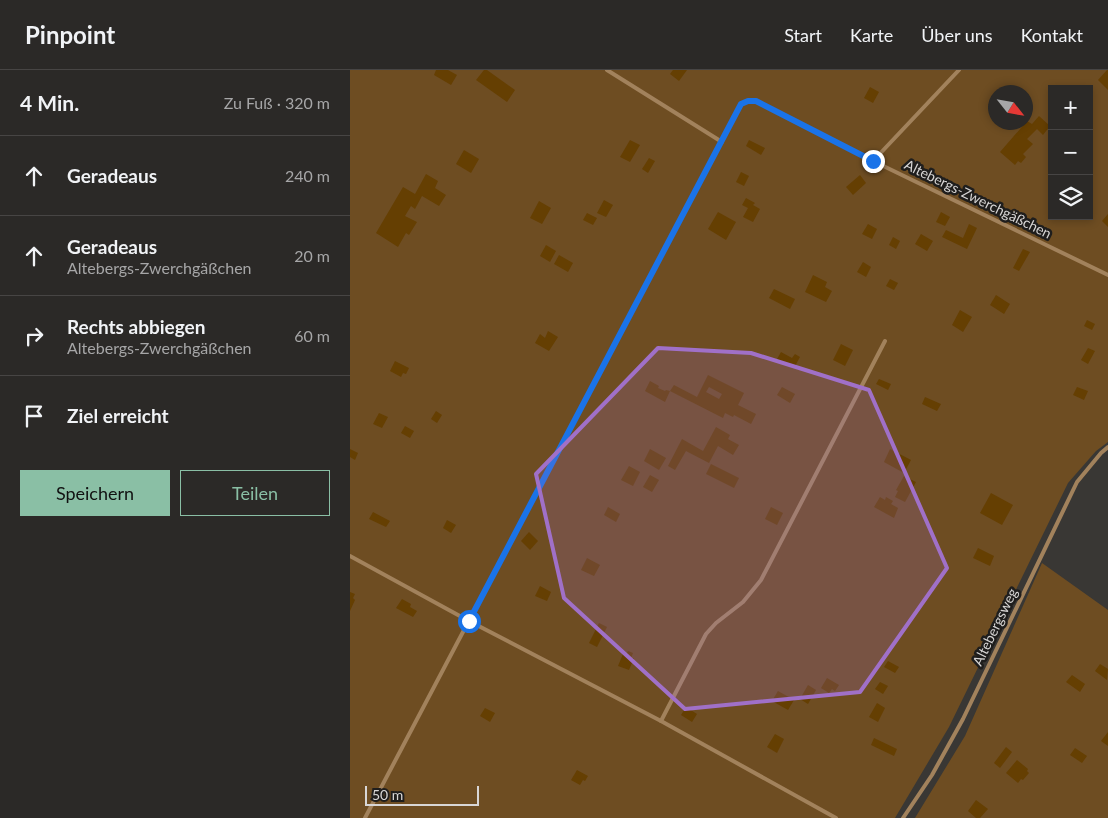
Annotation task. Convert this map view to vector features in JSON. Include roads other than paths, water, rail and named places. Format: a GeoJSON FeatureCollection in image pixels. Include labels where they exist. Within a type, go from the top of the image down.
{"type":"FeatureCollection","features":[{"type":"Feature","properties":{"kind":"lane"},"geometry":{"type":"LineString","coordinates":[[365,818],[722,142],[607,70]]}},
{"type":"Feature","properties":{"kind":"lane"},"geometry":{"type":"LineString","coordinates":[[873,161],[959,70]]}},
{"type":"Feature","properties":{"kind":"lane","name":"Altebergs-Zwerchgäßchen"},"geometry":{"type":"LineString","coordinates":[[722,142],[741,104],[748,101],[756,101],[873,161],[1108,275]]}},
{"type":"Feature","properties":{"kind":"lane"},"geometry":{"type":"LineString","coordinates":[[661,721],[706,634],[743,602],[761,580],[886,341]]}},
{"type":"Feature","properties":{"kind":"lane","name":"Altebergsweg"},"geometry":{"type":"LineString","coordinates":[[903,818],[932,774],[963,719],[1077,482],[1108,447]]}},
{"type":"Feature","properties":{"kind":"lane"},"geometry":{"type":"LineString","coordinates":[[350,556],[469,621],[661,721],[836,818]]}}]}
